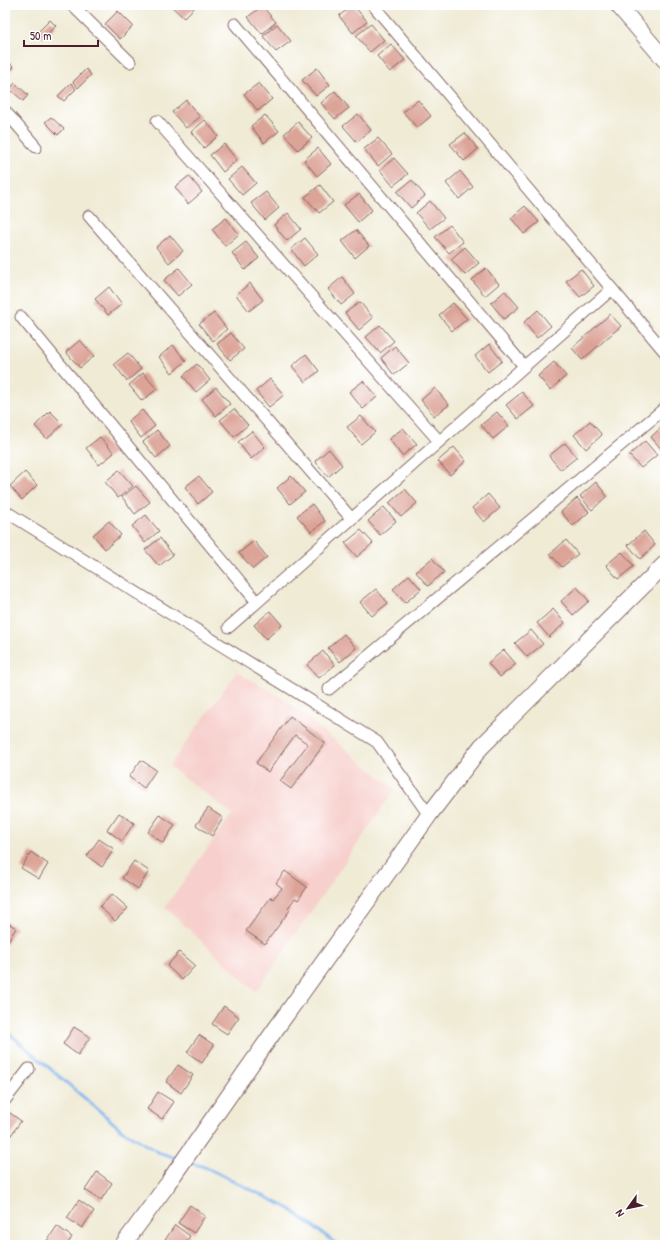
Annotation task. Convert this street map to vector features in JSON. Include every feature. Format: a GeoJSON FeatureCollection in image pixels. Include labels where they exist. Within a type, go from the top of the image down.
{"type":"FeatureCollection","features":[{"type":"Feature","properties":{"kind":"street"},"geometry":{"type":"LineString","coordinates":[[72,5],[130,62]]}},
{"type":"Feature","properties":{"kind":"street"},"geometry":{"type":"LineString","coordinates":[[373,5],[665,352]]}},
{"type":"Feature","properties":{"kind":"street"},"geometry":{"type":"LineString","coordinates":[[618,5],[665,60]]}},
{"type":"Feature","properties":{"kind":"street"},"geometry":{"type":"LineString","coordinates":[[235,24],[524,366]]}},
{"type":"Feature","properties":{"kind":"street"},"geometry":{"type":"LineString","coordinates":[[5,112],[36,147]]}},
{"type":"Feature","properties":{"kind":"street"},"geometry":{"type":"LineString","coordinates":[[157,121],[439,441]]}},
{"type":"Feature","properties":{"kind":"street"},"geometry":{"type":"LineString","coordinates":[[89,216],[351,518]]}},
{"type":"Feature","properties":{"kind":"street"},"geometry":{"type":"LineString","coordinates":[[229,627],[612,289]]}},
{"type":"Feature","properties":{"kind":"street"},"geometry":{"type":"LineString","coordinates":[[21,318],[257,602]]}},
{"type":"Feature","properties":{"kind":"street"},"geometry":{"type":"LineString","coordinates":[[329,689],[665,408]]}},
{"type":"Feature","properties":{"kind":"street"},"geometry":{"type":"LineString","coordinates":[[5,511],[377,742],[429,815]]}},
{"type":"Feature","properties":{"kind":"street"},"geometry":{"type":"LineString","coordinates":[[123,1245],[429,815],[481,747],[665,564]]}},
{"type":"Feature","properties":{"kind":"street"},"geometry":{"type":"LineString","coordinates":[[5,1100],[29,1069]]}},
{"type":"Feature","properties":{"kind":"shaded area"},"geometry":{"type":"Polygon","coordinates":[[[237,672],[281,697],[395,789],[256,992],[165,907],[232,814],[169,766],[237,672]]]}},
{"type":"Feature","properties":{"kind":"building"},"geometry":{"type":"Polygon","coordinates":[[[170,5],[197,5],[184,18],[170,5]]]}},
{"type":"Feature","properties":{"kind":"building"},"geometry":{"type":"Polygon","coordinates":[[[353,5],[367,21],[353,33],[339,16],[353,5]]]}},
{"type":"Feature","properties":{"kind":"building"},"geometry":{"type":"Polygon","coordinates":[[[262,6],[276,22],[262,34],[248,17],[262,6]]]}},
{"type":"Feature","properties":{"kind":"building"},"geometry":{"type":"Polygon","coordinates":[[[118,11],[133,26],[120,39],[105,24],[118,11]]]}},
{"type":"Feature","properties":{"kind":"building"},"geometry":{"type":"Polygon","coordinates":[[[50,20],[56,26],[43,38],[37,33],[50,20]]]}},
{"type":"Feature","properties":{"kind":"building"},"geometry":{"type":"Polygon","coordinates":[[[277,24],[291,41],[276,52],[263,36],[277,24]]]}},
{"type":"Feature","properties":{"kind":"building"},"geometry":{"type":"Polygon","coordinates":[[[371,24],[384,40],[370,52],[356,36],[371,24]]]}},
{"type":"Feature","properties":{"kind":"building"},"geometry":{"type":"Polygon","coordinates":[[[391,44],[405,60],[390,72],[377,56],[391,44]]]}},
{"type":"Feature","properties":{"kind":"building"},"geometry":{"type":"Polygon","coordinates":[[[8,61],[14,67],[5,76],[5,65],[8,61]]]}},
{"type":"Feature","properties":{"kind":"building"},"geometry":{"type":"Polygon","coordinates":[[[317,68],[330,85],[316,96],[302,80],[317,68]]]}},
{"type":"Feature","properties":{"kind":"building"},"geometry":{"type":"Polygon","coordinates":[[[86,69],[91,75],[78,88],[73,82],[86,69]]]}},
{"type":"Feature","properties":{"kind":"building"},"geometry":{"type":"Polygon","coordinates":[[[15,83],[28,95],[23,101],[10,89],[15,83]]]}},
{"type":"Feature","properties":{"kind":"building"},"geometry":{"type":"Polygon","coordinates":[[[71,83],[76,89],[64,101],[58,96],[71,83]]]}},
{"type":"Feature","properties":{"kind":"building"},"geometry":{"type":"Polygon","coordinates":[[[259,83],[272,99],[258,111],[244,94],[259,83]]]}},
{"type":"Feature","properties":{"kind":"building"},"geometry":{"type":"Polygon","coordinates":[[[335,91],[349,108],[335,119],[321,103],[335,91]]]}},
{"type":"Feature","properties":{"kind":"building"},"geometry":{"type":"Polygon","coordinates":[[[186,100],[200,117],[186,128],[172,112],[186,100]]]}},
{"type":"Feature","properties":{"kind":"building"},"geometry":{"type":"Polygon","coordinates":[[[418,100],[431,116],[417,128],[403,112],[418,100]]]}},
{"type":"Feature","properties":{"kind":"building"},"geometry":{"type":"Polygon","coordinates":[[[358,114],[371,130],[357,142],[343,126],[358,114]]]}},
{"type":"Feature","properties":{"kind":"building"},"geometry":{"type":"Polygon","coordinates":[[[265,115],[279,131],[264,143],[251,126],[265,115]]]}},
{"type":"Feature","properties":{"kind":"building"},"geometry":{"type":"Polygon","coordinates":[[[51,117],[64,129],[58,135],[45,122],[51,117]]]}},
{"type":"Feature","properties":{"kind":"building"},"geometry":{"type":"Polygon","coordinates":[[[205,120],[218,136],[204,148],[191,132],[205,120]]]}},
{"type":"Feature","properties":{"kind":"building"},"geometry":{"type":"Polygon","coordinates":[[[298,122],[312,138],[298,150],[284,134],[298,122]]]}},
{"type":"Feature","properties":{"kind":"building"},"geometry":{"type":"Polygon","coordinates":[[[465,133],[478,149],[464,161],[450,144],[465,133]]]}},
{"type":"Feature","properties":{"kind":"building"},"geometry":{"type":"Polygon","coordinates":[[[378,138],[392,154],[378,166],[364,149],[378,138]]]}},
{"type":"Feature","properties":{"kind":"building"},"geometry":{"type":"Polygon","coordinates":[[[224,144],[237,160],[223,172],[210,155],[224,144]]]}},
{"type":"Feature","properties":{"kind":"building"},"geometry":{"type":"Polygon","coordinates":[[[318,148],[331,164],[317,176],[304,160],[318,148]]]}},
{"type":"Feature","properties":{"kind":"building"},"geometry":{"type":"Polygon","coordinates":[[[394,158],[408,174],[393,186],[380,170],[394,158]]]}},
{"type":"Feature","properties":{"kind":"building"},"geometry":{"type":"Polygon","coordinates":[[[242,167],[256,183],[242,195],[228,179],[242,167]]]}},
{"type":"Feature","properties":{"kind":"building"},"geometry":{"type":"Polygon","coordinates":[[[460,171],[473,187],[459,199],[446,183],[460,171]]]}},
{"type":"Feature","properties":{"kind":"building"},"geometry":{"type":"Polygon","coordinates":[[[189,176],[202,192],[188,204],[175,187],[189,176]]]}},
{"type":"Feature","properties":{"kind":"building"},"geometry":{"type":"Polygon","coordinates":[[[412,180],[425,196],[411,208],[397,192],[412,180]]]}},
{"type":"Feature","properties":{"kind":"building"},"geometry":{"type":"Polygon","coordinates":[[[320,185],[333,202],[319,213],[305,197],[320,185]]]}},
{"type":"Feature","properties":{"kind":"building"},"geometry":{"type":"Polygon","coordinates":[[[266,192],[279,208],[265,220],[251,203],[266,192]]]}},
{"type":"Feature","properties":{"kind":"building"},"geometry":{"type":"Polygon","coordinates":[[[359,194],[372,210],[358,222],[344,205],[359,194]]]}},
{"type":"Feature","properties":{"kind":"building"},"geometry":{"type":"Polygon","coordinates":[[[430,201],[444,218],[430,229],[416,213],[430,201]]]}},
{"type":"Feature","properties":{"kind":"building"},"geometry":{"type":"Polygon","coordinates":[[[525,206],[539,222],[524,234],[511,218],[525,206]]]}},
{"type":"Feature","properties":{"kind":"building"},"geometry":{"type":"Polygon","coordinates":[[[288,213],[301,229],[287,241],[274,225],[288,213]]]}},
{"type":"Feature","properties":{"kind":"building"},"geometry":{"type":"Polygon","coordinates":[[[226,218],[239,234],[225,246],[212,229],[226,218]]]}},
{"type":"Feature","properties":{"kind":"building"},"geometry":{"type":"Polygon","coordinates":[[[450,225],[463,242],[449,253],[435,237],[450,225]]]}},
{"type":"Feature","properties":{"kind":"building"},"geometry":{"type":"Polygon","coordinates":[[[356,230],[369,246],[355,258],[342,241],[356,230]]]}},
{"type":"Feature","properties":{"kind":"building"},"geometry":{"type":"Polygon","coordinates":[[[170,235],[183,251],[169,263],[156,247],[170,235]]]}},
{"type":"Feature","properties":{"kind":"building"},"geometry":{"type":"Polygon","coordinates":[[[305,238],[318,254],[304,266],[291,249],[305,238]]]}},
{"type":"Feature","properties":{"kind":"building"},"geometry":{"type":"Polygon","coordinates":[[[246,242],[259,258],[245,270],[232,253],[246,242]]]}},
{"type":"Feature","properties":{"kind":"building"},"geometry":{"type":"Polygon","coordinates":[[[465,247],[479,263],[465,275],[451,259],[465,247]]]}},
{"type":"Feature","properties":{"kind":"building"},"geometry":{"type":"Polygon","coordinates":[[[179,268],[192,284],[178,296],[164,280],[179,268]]]}},
{"type":"Feature","properties":{"kind":"building"},"geometry":{"type":"Polygon","coordinates":[[[486,268],[499,284],[485,296],[472,280],[486,268]]]}},
{"type":"Feature","properties":{"kind":"building"},"geometry":{"type":"Polygon","coordinates":[[[581,269],[594,286],[580,297],[566,281],[581,269]]]}},
{"type":"Feature","properties":{"kind":"building"},"geometry":{"type":"Polygon","coordinates":[[[342,277],[355,294],[341,305],[328,289],[342,277]]]}},
{"type":"Feature","properties":{"kind":"building"},"geometry":{"type":"Polygon","coordinates":[[[250,283],[263,300],[249,311],[236,295],[250,283]]]}},
{"type":"Feature","properties":{"kind":"building"},"geometry":{"type":"Polygon","coordinates":[[[109,287],[122,304],[108,315],[95,299],[109,287]]]}},
{"type":"Feature","properties":{"kind":"building"},"geometry":{"type":"Polygon","coordinates":[[[505,291],[519,307],[504,319],[491,303],[505,291]]]}},
{"type":"Feature","properties":{"kind":"building"},"geometry":{"type":"Polygon","coordinates":[[[360,302],[373,318],[359,330],[345,313],[360,302]]]}},
{"type":"Feature","properties":{"kind":"building"},"geometry":{"type":"Polygon","coordinates":[[[453,303],[467,319],[452,331],[439,315],[453,303]]]}},
{"type":"Feature","properties":{"kind":"building"},"geometry":{"type":"Polygon","coordinates":[[[538,310],[551,326],[537,338],[524,322],[538,310]]]}},
{"type":"Feature","properties":{"kind":"building"},"geometry":{"type":"Polygon","coordinates":[[[214,313],[227,329],[213,341],[199,324],[214,313]]]}},
{"type":"Feature","properties":{"kind":"building"},"geometry":{"type":"Polygon","coordinates":[[[610,314],[621,326],[582,360],[572,348],[610,314]]]}},
{"type":"Feature","properties":{"kind":"building"},"geometry":{"type":"Polygon","coordinates":[[[380,325],[394,341],[380,353],[366,337],[380,325]]]}},
{"type":"Feature","properties":{"kind":"building"},"geometry":{"type":"Polygon","coordinates":[[[231,333],[244,349],[230,360],[217,344],[231,333]]]}},
{"type":"Feature","properties":{"kind":"building"},"geometry":{"type":"Polygon","coordinates":[[[80,340],[94,356],[80,368],[66,352],[80,340]]]}},
{"type":"Feature","properties":{"kind":"building"},"geometry":{"type":"Polygon","coordinates":[[[489,344],[502,361],[488,372],[475,356],[489,344]]]}},
{"type":"Feature","properties":{"kind":"building"},"geometry":{"type":"Polygon","coordinates":[[[173,345],[186,361],[172,373],[159,357],[173,345]]]}},
{"type":"Feature","properties":{"kind":"building"},"geometry":{"type":"Polygon","coordinates":[[[395,346],[409,363],[394,375],[381,358],[395,346]]]}},
{"type":"Feature","properties":{"kind":"building"},"geometry":{"type":"Polygon","coordinates":[[[128,353],[141,369],[127,381],[114,364],[128,353]]]}},
{"type":"Feature","properties":{"kind":"building"},"geometry":{"type":"Polygon","coordinates":[[[306,354],[319,371],[305,382],[292,366],[306,354]]]}},
{"type":"Feature","properties":{"kind":"building"},"geometry":{"type":"Polygon","coordinates":[[[554,362],[566,376],[550,390],[538,376],[554,362]]]}},
{"type":"Feature","properties":{"kind":"building"},"geometry":{"type":"Polygon","coordinates":[[[197,364],[210,380],[196,392],[183,376],[197,364]]]}},
{"type":"Feature","properties":{"kind":"building"},"geometry":{"type":"Polygon","coordinates":[[[143,373],[157,389],[142,401],[129,385],[143,373]]]}},
{"type":"Feature","properties":{"kind":"building"},"geometry":{"type":"Polygon","coordinates":[[[270,379],[284,395],[269,407],[256,391],[270,379]]]}},
{"type":"Feature","properties":{"kind":"building"},"geometry":{"type":"Polygon","coordinates":[[[363,381],[377,397],[363,409],[349,392],[363,381]]]}},
{"type":"Feature","properties":{"kind":"building"},"geometry":{"type":"Polygon","coordinates":[[[216,387],[230,404],[216,416],[202,399],[216,387]]]}},
{"type":"Feature","properties":{"kind":"building"},"geometry":{"type":"Polygon","coordinates":[[[435,388],[449,405],[434,416],[421,400],[435,388]]]}},
{"type":"Feature","properties":{"kind":"building"},"geometry":{"type":"Polygon","coordinates":[[[522,392],[534,406],[518,419],[506,405],[522,392]]]}},
{"type":"Feature","properties":{"kind":"building"},"geometry":{"type":"Polygon","coordinates":[[[234,409],[248,425],[234,437],[220,420],[234,409]]]}},
{"type":"Feature","properties":{"kind":"building"},"geometry":{"type":"Polygon","coordinates":[[[142,410],[155,426],[141,438],[128,421],[142,410]]]}},
{"type":"Feature","properties":{"kind":"building"},"geometry":{"type":"Polygon","coordinates":[[[50,411],[63,424],[47,439],[35,426],[50,411]]]}},
{"type":"Feature","properties":{"kind":"building"},"geometry":{"type":"Polygon","coordinates":[[[497,412],[509,426],[493,439],[481,425],[497,412]]]}},
{"type":"Feature","properties":{"kind":"building"},"geometry":{"type":"Polygon","coordinates":[[[361,416],[375,432],[361,444],[347,427],[361,416]]]}},
{"type":"Feature","properties":{"kind":"building"},"geometry":{"type":"Polygon","coordinates":[[[590,421],[602,435],[586,449],[574,435],[590,421]]]}},
{"type":"Feature","properties":{"kind":"building"},"geometry":{"type":"Polygon","coordinates":[[[665,424],[665,449],[663,451],[651,437],[665,424]]]}},
{"type":"Feature","properties":{"kind":"building"},"geometry":{"type":"Polygon","coordinates":[[[403,428],[417,444],[402,456],[389,439],[403,428]]]}},
{"type":"Feature","properties":{"kind":"building"},"geometry":{"type":"Polygon","coordinates":[[[157,430],[170,446],[156,458],[143,442],[157,430]]]}},
{"type":"Feature","properties":{"kind":"building"},"geometry":{"type":"Polygon","coordinates":[[[252,431],[265,447],[251,459],[238,442],[252,431]]]}},
{"type":"Feature","properties":{"kind":"building"},"geometry":{"type":"Polygon","coordinates":[[[100,437],[114,453],[99,465],[86,448],[100,437]]]}},
{"type":"Feature","properties":{"kind":"building"},"geometry":{"type":"Polygon","coordinates":[[[645,441],[657,455],[641,468],[629,455],[645,441]]]}},
{"type":"Feature","properties":{"kind":"building"},"geometry":{"type":"Polygon","coordinates":[[[565,443],[577,457],[561,470],[549,456],[565,443]]]}},
{"type":"Feature","properties":{"kind":"building"},"geometry":{"type":"Polygon","coordinates":[[[454,447],[466,461],[450,475],[438,461],[454,447]]]}},
{"type":"Feature","properties":{"kind":"building"},"geometry":{"type":"Polygon","coordinates":[[[329,449],[342,465],[328,477],[315,461],[329,449]]]}},
{"type":"Feature","properties":{"kind":"building"},"geometry":{"type":"Polygon","coordinates":[[[119,470],[133,486],[118,498],[105,482],[119,470]]]}},
{"type":"Feature","properties":{"kind":"building"},"geometry":{"type":"Polygon","coordinates":[[[25,472],[37,485],[22,500],[10,486],[25,472]]]}},
{"type":"Feature","properties":{"kind":"building"},"geometry":{"type":"Polygon","coordinates":[[[199,476],[212,492],[198,504],[185,487],[199,476]]]}},
{"type":"Feature","properties":{"kind":"building"},"geometry":{"type":"Polygon","coordinates":[[[291,476],[305,492],[290,504],[277,488],[291,476]]]}},
{"type":"Feature","properties":{"kind":"building"},"geometry":{"type":"Polygon","coordinates":[[[596,482],[607,496],[592,510],[580,496],[596,482]]]}},
{"type":"Feature","properties":{"kind":"building"},"geometry":{"type":"Polygon","coordinates":[[[136,486],[150,502],[135,514],[122,497],[136,486]]]}},
{"type":"Feature","properties":{"kind":"building"},"geometry":{"type":"Polygon","coordinates":[[[405,489],[417,503],[401,517],[389,503],[405,489]]]}},
{"type":"Feature","properties":{"kind":"building"},"geometry":{"type":"Polygon","coordinates":[[[488,494],[500,508],[484,522],[472,508],[488,494]]]}},
{"type":"Feature","properties":{"kind":"building"},"geometry":{"type":"Polygon","coordinates":[[[577,498],[589,512],[573,526],[561,512],[577,498]]]}},
{"type":"Feature","properties":{"kind":"building"},"geometry":{"type":"Polygon","coordinates":[[[312,504],[325,521],[311,532],[297,516],[312,504]]]}},
{"type":"Feature","properties":{"kind":"building"},"geometry":{"type":"Polygon","coordinates":[[[384,507],[396,521],[380,535],[368,521],[384,507]]]}},
{"type":"Feature","properties":{"kind":"building"},"geometry":{"type":"Polygon","coordinates":[[[146,515],[159,531],[145,543],[132,526],[146,515]]]}},
{"type":"Feature","properties":{"kind":"building"},"geometry":{"type":"Polygon","coordinates":[[[109,521],[121,535],[105,549],[93,535],[109,521]]]}},
{"type":"Feature","properties":{"kind":"building"},"geometry":{"type":"Polygon","coordinates":[[[361,530],[373,543],[357,557],[345,543],[361,530]]]}},
{"type":"Feature","properties":{"kind":"building"},"geometry":{"type":"Polygon","coordinates":[[[644,531],[655,545],[640,559],[628,545],[644,531]]]}},
{"type":"Feature","properties":{"kind":"building"},"geometry":{"type":"Polygon","coordinates":[[[160,538],[173,555],[159,566],[145,550],[160,538]]]}},
{"type":"Feature","properties":{"kind":"building"},"geometry":{"type":"Polygon","coordinates":[[[566,540],[578,554],[562,567],[550,554],[566,540]]]}},
{"type":"Feature","properties":{"kind":"building"},"geometry":{"type":"Polygon","coordinates":[[[254,541],[267,557],[253,569],[239,553],[254,541]]]}},
{"type":"Feature","properties":{"kind":"building"},"geometry":{"type":"Polygon","coordinates":[[[622,552],[634,566],[618,579],[606,565],[622,552]]]}},
{"type":"Feature","properties":{"kind":"building"},"geometry":{"type":"Polygon","coordinates":[[[432,558],[444,572],[428,586],[416,572],[432,558]]]}},
{"type":"Feature","properties":{"kind":"building"},"geometry":{"type":"Polygon","coordinates":[[[409,575],[421,589],[405,603],[393,589],[409,575]]]}},
{"type":"Feature","properties":{"kind":"building"},"geometry":{"type":"Polygon","coordinates":[[[577,587],[589,601],[573,615],[561,601],[577,587]]]}},
{"type":"Feature","properties":{"kind":"building"},"geometry":{"type":"Polygon","coordinates":[[[376,589],[388,603],[372,616],[360,602],[376,589]]]}},
{"type":"Feature","properties":{"kind":"building"},"geometry":{"type":"Polygon","coordinates":[[[553,609],[565,623],[549,637],[537,623],[553,609]]]}},
{"type":"Feature","properties":{"kind":"building"},"geometry":{"type":"Polygon","coordinates":[[[270,611],[282,625],[266,639],[254,625],[270,611]]]}},
{"type":"Feature","properties":{"kind":"building"},"geometry":{"type":"Polygon","coordinates":[[[531,630],[543,644],[527,657],[515,643],[531,630]]]}},
{"type":"Feature","properties":{"kind":"building"},"geometry":{"type":"Polygon","coordinates":[[[344,634],[356,648],[340,662],[328,648],[344,634]]]}},
{"type":"Feature","properties":{"kind":"building"},"geometry":{"type":"Polygon","coordinates":[[[504,650],[516,664],[500,677],[488,663],[504,650]]]}},
{"type":"Feature","properties":{"kind":"building"},"geometry":{"type":"Polygon","coordinates":[[[323,651],[335,665],[319,678],[307,665],[323,651]]]}},
{"type":"Feature","properties":{"kind":"building"},"geometry":{"type":"Polygon","coordinates":[[[290,716],[325,743],[291,789],[280,781],[308,744],[295,735],[268,772],[256,763],[290,716]]]}},
{"type":"Feature","properties":{"kind":"building"},"geometry":{"type":"Polygon","coordinates":[[[141,760],[156,770],[144,788],[129,777],[141,760]]]}},
{"type":"Feature","properties":{"kind":"building"},"geometry":{"type":"Polygon","coordinates":[[[208,808],[223,818],[212,836],[196,825],[208,808]]]}},
{"type":"Feature","properties":{"kind":"building"},"geometry":{"type":"Polygon","coordinates":[[[119,813],[134,823],[122,841],[107,830],[119,813]]]}},
{"type":"Feature","properties":{"kind":"building"},"geometry":{"type":"Polygon","coordinates":[[[160,815],[175,825],[163,843],[148,832],[160,815]]]}},
{"type":"Feature","properties":{"kind":"building"},"geometry":{"type":"Polygon","coordinates":[[[99,839],[114,849],[102,867],[87,856],[99,839]]]}},
{"type":"Feature","properties":{"kind":"building"},"geometry":{"type":"Polygon","coordinates":[[[31,852],[48,864],[39,879],[21,868],[31,852]]]}},
{"type":"Feature","properties":{"kind":"building"},"geometry":{"type":"Polygon","coordinates":[[[134,861],[149,871],[138,889],[122,878],[134,861]]]}},
{"type":"Feature","properties":{"kind":"building"},"geometry":{"type":"Polygon","coordinates":[[[285,871],[307,887],[298,900],[295,898],[288,908],[290,910],[265,944],[246,931],[271,897],[273,899],[282,888],[276,883],[285,871]]]}},
{"type":"Feature","properties":{"kind":"building"},"geometry":{"type":"Polygon","coordinates":[[[112,894],[128,908],[115,921],[100,907],[112,894]]]}},
{"type":"Feature","properties":{"kind":"building"},"geometry":{"type":"Polygon","coordinates":[[[5,921],[16,928],[6,944],[5,943],[5,921]]]}},
{"type":"Feature","properties":{"kind":"building"},"geometry":{"type":"Polygon","coordinates":[[[179,952],[195,966],[182,980],[167,966],[179,952]]]}},
{"type":"Feature","properties":{"kind":"building"},"geometry":{"type":"Polygon","coordinates":[[[224,1006],[239,1017],[227,1034],[212,1024],[224,1006]]]}},
{"type":"Feature","properties":{"kind":"building"},"geometry":{"type":"Polygon","coordinates":[[[74,1027],[90,1037],[78,1055],[63,1044],[74,1027]]]}},
{"type":"Feature","properties":{"kind":"building"},"geometry":{"type":"Polygon","coordinates":[[[199,1035],[214,1045],[202,1063],[187,1052],[199,1035]]]}},
{"type":"Feature","properties":{"kind":"building"},"geometry":{"type":"Polygon","coordinates":[[[178,1065],[193,1075],[181,1093],[166,1082],[178,1065]]]}},
{"type":"Feature","properties":{"kind":"building"},"geometry":{"type":"Polygon","coordinates":[[[158,1092],[174,1102],[162,1119],[147,1109],[158,1092]]]}},
{"type":"Feature","properties":{"kind":"building"},"geometry":{"type":"Polygon","coordinates":[[[6,1110],[21,1121],[9,1138],[5,1136],[6,1110]]]}},
{"type":"Feature","properties":{"kind":"building"},"geometry":{"type":"Polygon","coordinates":[[[97,1172],[112,1183],[101,1200],[85,1190],[97,1172]]]}},
{"type":"Feature","properties":{"kind":"building"},"geometry":{"type":"Polygon","coordinates":[[[79,1200],[94,1211],[82,1228],[67,1218],[79,1200]]]}},
{"type":"Feature","properties":{"kind":"building"},"geometry":{"type":"Polygon","coordinates":[[[190,1205],[205,1216],[194,1233],[178,1223],[190,1205]]]}},
{"type":"Feature","properties":{"kind":"building"},"geometry":{"type":"Polygon","coordinates":[[[175,1225],[190,1236],[184,1245],[166,1245],[163,1243],[175,1225]]]}},
{"type":"Feature","properties":{"kind":"building"},"geometry":{"type":"Polygon","coordinates":[[[57,1226],[72,1237],[67,1245],[45,1244],[57,1226]]]}},
{"type":"Feature","properties":{"kind":"waterway"},"geometry":{"type":"LineString","coordinates":[[5,1030],[123,1131],[160,1153],[180,1159]]}},
{"type":"Feature","properties":{"kind":"waterway"},"geometry":{"type":"LineString","coordinates":[[189,1162],[207,1168],[290,1209],[338,1245]]}}]}
